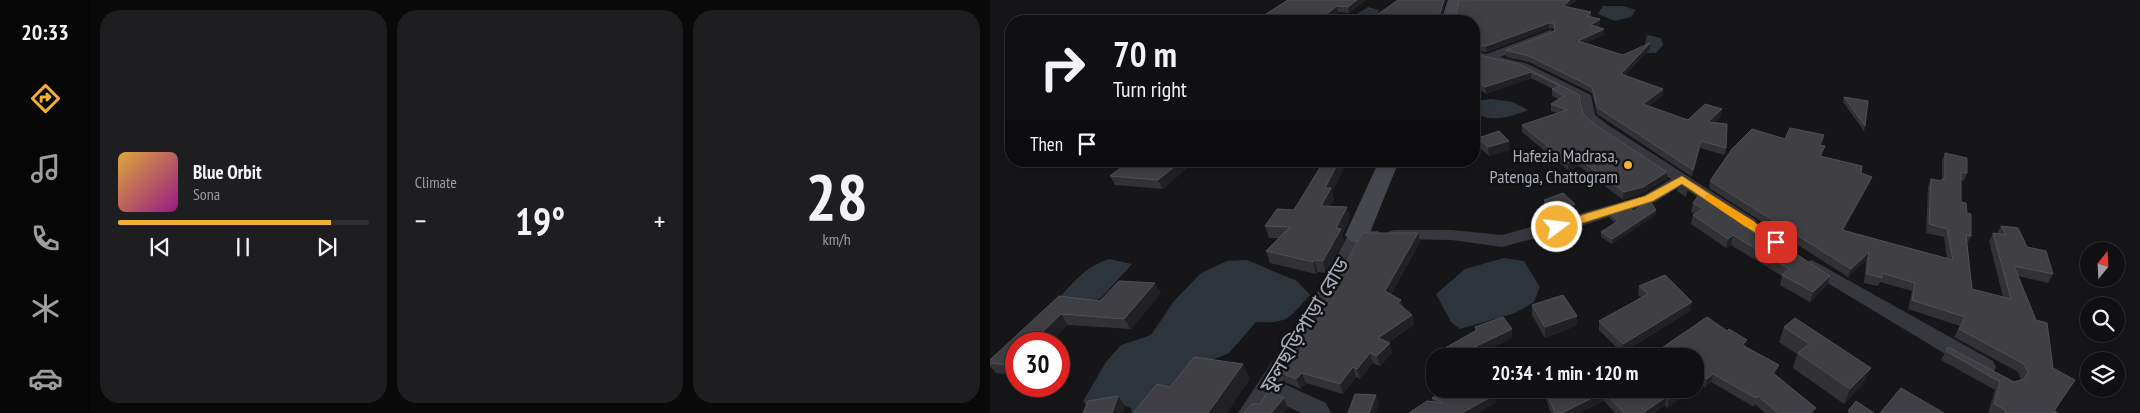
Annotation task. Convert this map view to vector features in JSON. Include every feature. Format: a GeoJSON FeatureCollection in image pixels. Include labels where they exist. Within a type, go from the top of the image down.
{"type":"FeatureCollection","features":[{"type":"Feature","properties":{"kind":"main road"},"geometry":{"type":"LineString","coordinates":[[1450,15],[1454,0]]}},
{"type":"Feature","properties":{"kind":"main road"},"geometry":{"type":"LineString","coordinates":[[1357,235],[1386,167]]}},
{"type":"Feature","properties":{"kind":"street"},"geometry":{"type":"LineString","coordinates":[[1481,56],[1550,34]]}},
{"type":"Feature","properties":{"kind":"street"},"geometry":{"type":"LineString","coordinates":[[1481,56],[1524,66],[1587,98],[1589,116],[1760,231]]}},
{"type":"Feature","properties":{"kind":"street"},"geometry":{"type":"LineString","coordinates":[[1357,235],[1452,235],[1502,241],[1575,222],[1649,198],[1682,179]]}},
{"type":"Feature","properties":{"kind":"street","name":"ফুলছড়িপাড়া রোড"},"geometry":{"type":"LineString","coordinates":[[1250,413],[1269,387],[1323,301],[1357,235]]}},
{"type":"Feature","properties":{"kind":"street"},"geometry":{"type":"LineString","coordinates":[[1800,258],[1888,312],[2000,375]]}},
{"type":"Feature","properties":{"kind":"street"},"geometry":{"type":"LineString","coordinates":[[1269,387],[1318,410],[1319,413]]}},
{"type":"Feature","properties":{"kind":"shaded area"},"geometry":{"type":"Polygon","coordinates":[[[1603,6],[1623,6],[1636,10],[1631,17],[1615,21],[1598,14],[1603,6]]]}},
{"type":"Feature","properties":{"kind":"shaded area"},"geometry":{"type":"Polygon","coordinates":[[[1368,7],[1379,10],[1378,15],[1357,14],[1368,7]]]}},
{"type":"Feature","properties":{"kind":"shaded area"},"geometry":{"type":"Polygon","coordinates":[[[1647,35],[1661,38],[1663,45],[1656,53],[1646,53],[1645,43],[1647,35]]]}},
{"type":"Feature","properties":{"kind":"shaded area"},"geometry":{"type":"Polygon","coordinates":[[[1491,99],[1513,102],[1528,110],[1507,117],[1486,117],[1480,115],[1480,100],[1491,99]]]}},
{"type":"Feature","properties":{"kind":"shaded area"},"geometry":{"type":"Polygon","coordinates":[[[1504,258],[1524,261],[1540,287],[1534,302],[1515,313],[1460,329],[1451,322],[1436,294],[1465,269],[1504,258]]]}},
{"type":"Feature","properties":{"kind":"shaded area"},"geometry":{"type":"Polygon","coordinates":[[[1109,259],[1132,264],[1101,298],[1082,307],[1054,304],[1085,272],[1100,262],[1109,259]]]}},
{"type":"Feature","properties":{"kind":"shaded area"},"geometry":{"type":"Polygon","coordinates":[[[1247,260],[1297,281],[1310,295],[1287,318],[1275,322],[1256,322],[1229,353],[1208,362],[1147,413],[1132,413],[1131,408],[1120,404],[1091,410],[1083,401],[1106,362],[1121,345],[1151,335],[1174,301],[1201,273],[1227,261],[1247,260]]]}},
{"type":"Feature","properties":{"kind":"building"},"geometry":{"type":"Polygon","coordinates":[[[1288,0],[1357,0],[1348,7],[1337,6],[1325,15],[1264,15],[1288,0]]]}},
{"type":"Feature","properties":{"kind":"building"},"geometry":{"type":"Polygon","coordinates":[[[1398,0],[1444,0],[1439,15],[1378,14],[1398,0]]]}},
{"type":"Feature","properties":{"kind":"building"},"geometry":{"type":"Polygon","coordinates":[[[1459,0],[1570,0],[1563,6],[1591,12],[1587,16],[1600,19],[1591,25],[1604,29],[1578,41],[1623,55],[1650,43],[1621,74],[1663,89],[1643,104],[1688,120],[1705,104],[1722,109],[1708,122],[1727,124],[1726,148],[1701,141],[1693,170],[1597,107],[1592,87],[1529,56],[1506,50],[1555,31],[1554,23],[1549,23],[1486,46],[1480,46],[1480,15],[1456,15],[1459,0]]]}},
{"type":"Feature","properties":{"kind":"building"},"geometry":{"type":"Polygon","coordinates":[[[1480,55],[1519,64],[1579,95],[1583,114],[1597,126],[1667,172],[1643,187],[1624,192],[1579,159],[1568,163],[1522,125],[1567,110],[1551,104],[1564,96],[1552,89],[1560,86],[1531,72],[1485,87],[1480,84],[1480,55]]]}},
{"type":"Feature","properties":{"kind":"building"},"geometry":{"type":"Polygon","coordinates":[[[1844,97],[1868,101],[1865,126],[1844,97]]]}},
{"type":"Feature","properties":{"kind":"building"},"geometry":{"type":"Polygon","coordinates":[[[1790,128],[1824,135],[1820,145],[1825,146],[1820,156],[1862,166],[1861,173],[1872,177],[1842,230],[1953,260],[1947,229],[1929,224],[1931,179],[1942,181],[1942,179],[1945,179],[1945,153],[1967,158],[1967,173],[1961,172],[1961,202],[1966,203],[1967,213],[1971,214],[1971,236],[1966,235],[1972,289],[2011,299],[1993,233],[2006,235],[2001,226],[2018,228],[2027,247],[2046,251],[2053,274],[2014,266],[2036,320],[2047,323],[2053,368],[2075,380],[2054,411],[2058,413],[2005,413],[2006,410],[1994,404],[2000,382],[1946,351],[1948,347],[2014,382],[2024,379],[2028,372],[2024,364],[1959,329],[1965,317],[1912,300],[1915,283],[1882,273],[1882,278],[1867,274],[1869,252],[1851,269],[1710,181],[1732,149],[1752,129],[1785,139],[1790,128]]]}},
{"type":"Feature","properties":{"kind":"building"},"geometry":{"type":"Polygon","coordinates":[[[1499,131],[1509,141],[1488,147],[1480,140],[1480,137],[1499,131]]]}},
{"type":"Feature","properties":{"kind":"building"},"geometry":{"type":"Polygon","coordinates":[[[1122,167],[1174,167],[1158,180],[1110,176],[1122,167]]]}},
{"type":"Feature","properties":{"kind":"building"},"geometry":{"type":"Polygon","coordinates":[[[1320,167],[1336,167],[1325,188],[1331,188],[1321,206],[1347,207],[1336,228],[1341,229],[1323,261],[1314,260],[1313,262],[1266,251],[1290,227],[1265,226],[1277,209],[1294,210],[1320,167]]]}},
{"type":"Feature","properties":{"kind":"building"},"geometry":{"type":"Polygon","coordinates":[[[1682,180],[1689,184],[1688,188],[1678,182],[1682,180]]]}},
{"type":"Feature","properties":{"kind":"building"},"geometry":{"type":"Polygon","coordinates":[[[1701,192],[1830,276],[1813,292],[1782,275],[1789,269],[1733,235],[1728,239],[1693,215],[1703,209],[1693,203],[1701,192]]]}},
{"type":"Feature","properties":{"kind":"building"},"geometry":{"type":"Polygon","coordinates":[[[1563,193],[1575,204],[1555,210],[1544,200],[1563,193]]]}},
{"type":"Feature","properties":{"kind":"building"},"geometry":{"type":"Polygon","coordinates":[[[1650,201],[1656,210],[1612,239],[1601,232],[1618,221],[1610,214],[1629,208],[1633,211],[1650,201]]]}},
{"type":"Feature","properties":{"kind":"building"},"geometry":{"type":"Polygon","coordinates":[[[1362,233],[1418,233],[1385,291],[1401,300],[1398,303],[1412,315],[1378,338],[1390,343],[1377,356],[1370,353],[1357,369],[1353,367],[1340,384],[1302,373],[1296,379],[1280,372],[1347,266],[1345,265],[1362,233]]]}},
{"type":"Feature","properties":{"kind":"building"},"geometry":{"type":"Polygon","coordinates":[[[1665,275],[1692,302],[1623,344],[1599,321],[1648,294],[1639,286],[1665,275]]]}},
{"type":"Feature","properties":{"kind":"building"},"geometry":{"type":"Polygon","coordinates":[[[1119,281],[1155,283],[1124,319],[1061,314],[1042,332],[1020,332],[1059,296],[1100,301],[1119,281]]]}},
{"type":"Feature","properties":{"kind":"building"},"geometry":{"type":"Polygon","coordinates":[[[1563,295],[1577,316],[1545,327],[1532,305],[1563,295]]]}},
{"type":"Feature","properties":{"kind":"building"},"geometry":{"type":"Polygon","coordinates":[[[1503,317],[1512,329],[1472,348],[1445,348],[1477,330],[1475,327],[1503,317]]]}},
{"type":"Feature","properties":{"kind":"building"},"geometry":{"type":"Polygon","coordinates":[[[1707,317],[1727,331],[1729,329],[1747,340],[1742,345],[1779,365],[1773,373],[1816,408],[1810,413],[1778,413],[1758,396],[1756,398],[1713,374],[1707,379],[1704,377],[1704,348],[1662,348],[1707,317]]]}},
{"type":"Feature","properties":{"kind":"building"},"geometry":{"type":"Polygon","coordinates":[[[1795,318],[1871,368],[1850,389],[1798,353],[1809,344],[1784,327],[1795,318]]]}},
{"type":"Feature","properties":{"kind":"building"},"geometry":{"type":"Polygon","coordinates":[[[1005,346],[1005,365],[990,363],[990,360],[1005,346]]]}},
{"type":"Feature","properties":{"kind":"building"},"geometry":{"type":"Polygon","coordinates":[[[1194,357],[1243,364],[1208,413],[1133,413],[1157,384],[1170,387],[1194,357]]]}},
{"type":"Feature","properties":{"kind":"building"},"geometry":{"type":"Polygon","coordinates":[[[1901,388],[1944,413],[1880,413],[1901,388]]]}},
{"type":"Feature","properties":{"kind":"building"},"geometry":{"type":"Polygon","coordinates":[[[1268,391],[1284,398],[1271,413],[1244,413],[1252,404],[1260,404],[1268,391]]]}},
{"type":"Feature","properties":{"kind":"building"},"geometry":{"type":"Polygon","coordinates":[[[1355,394],[1376,395],[1369,413],[1348,413],[1355,394]]]}},
{"type":"Feature","properties":{"kind":"building"},"geometry":{"type":"Polygon","coordinates":[[[1118,396],[1112,413],[1083,413],[1088,401],[1118,396]]]}},
{"type":"Feature","properties":{"kind":"building"},"geometry":{"type":"Polygon","coordinates":[[[1432,398],[1489,398],[1462,413],[1409,413],[1427,401],[1443,403],[1432,398]]]}},
{"type":"Feature","properties":{"kind":"building"},"geometry":{"type":"Polygon","coordinates":[[[1549,398],[1592,398],[1562,413],[1555,413],[1549,398]]]}},
{"type":"Feature","properties":{"kind":"building"},"geometry":{"type":"Polygon","coordinates":[[[1610,398],[1665,398],[1643,413],[1624,413],[1610,398]]]}},
{"type":"Feature","properties":{"kind":"building"},"geometry":{"type":"Polygon","coordinates":[[[1856,401],[1874,413],[1850,413],[1848,411],[1856,401]]]}},
{"type":"Feature","properties":{"kind":"slow traffic"},"geometry":{"type":"LineString","coordinates":[[1709,197],[1751,225]]}},
{"type":"Feature","properties":{"kind":"place","name":"Hafezia Madrasa, Patenga, Chattogram"},"geometry":{"type":"Point","coordinates":[1628,165]}},
{"type":"Feature","properties":{"kind":"route"},"geometry":{"type":"LineString","coordinates":[[1557,227],[1649,198],[1682,179],[1776,242]]}}]}
